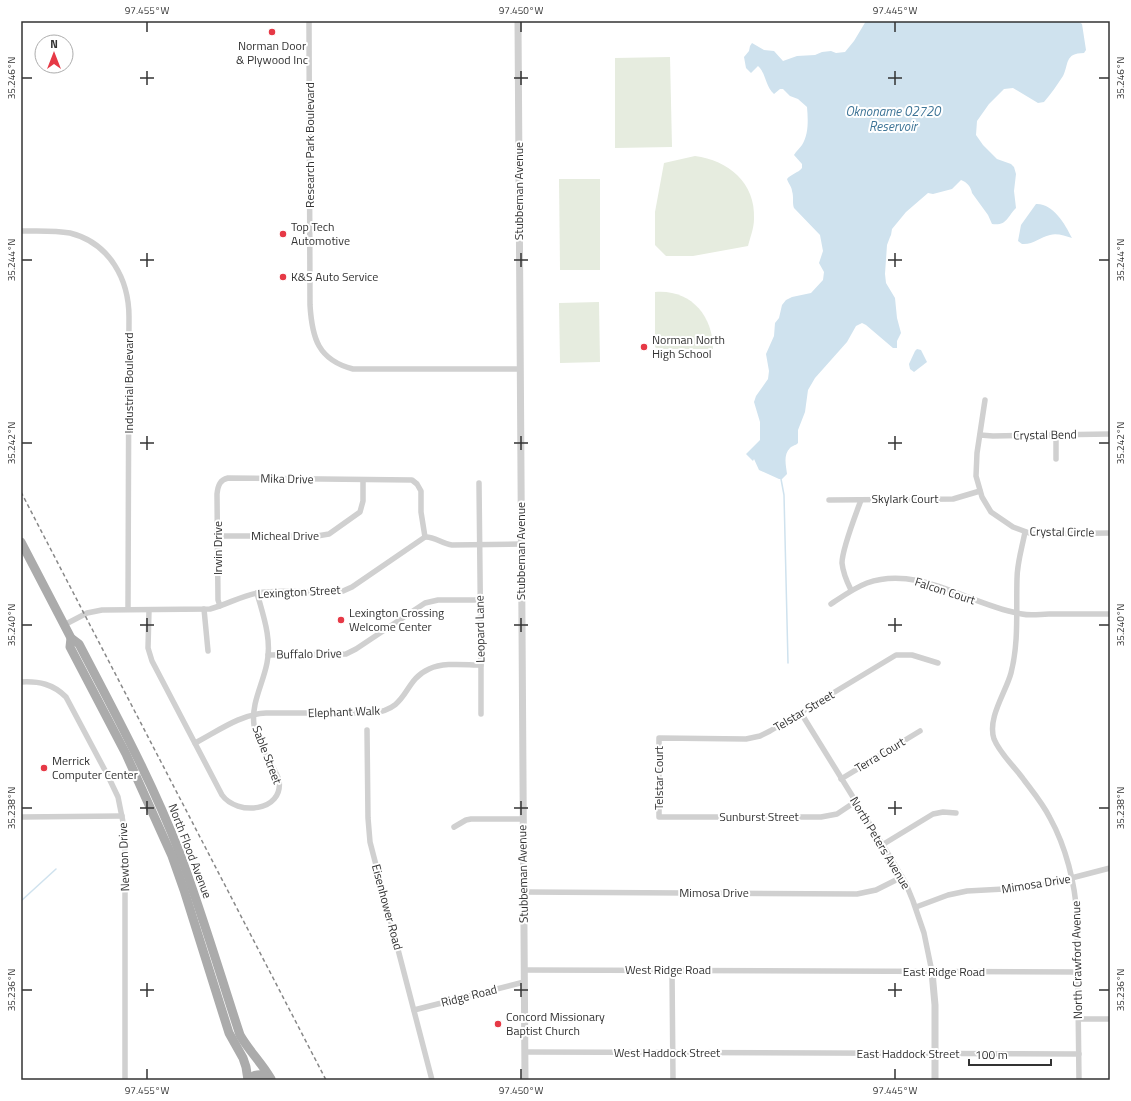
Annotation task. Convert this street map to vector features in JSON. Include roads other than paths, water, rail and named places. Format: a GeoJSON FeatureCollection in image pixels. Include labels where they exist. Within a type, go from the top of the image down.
{"type":"FeatureCollection","features":[{"type":"Feature","properties":{"kind":"main road","name":"North Flood Avenue"},"geometry":{"type":"LineString","coordinates":[[21,542],[64,625],[70,638],[70,647],[126,754],[172,856],[229,1033],[243,1058],[248,1080]]}},
{"type":"Feature","properties":{"kind":"main road","name":"North Flood Avenue"},"geometry":{"type":"LineString","coordinates":[[70,638],[79,644],[127,736],[151,786],[180,854],[204,922],[240,1035],[247,1047],[266,1070],[271,1080]]}},
{"type":"Feature","properties":{"kind":"main road"},"geometry":{"type":"LineString","coordinates":[[248,1080],[255,1075],[260,1074],[271,1080]]}},
{"type":"Feature","properties":{"kind":"street","name":"Research Park Boulevard"},"geometry":{"type":"LineString","coordinates":[[309,21],[311,312],[314,335],[320,349],[334,362],[353,369],[520,369]]}},
{"type":"Feature","properties":{"kind":"street","name":"Stubbeman Avenue"},"geometry":{"type":"LineString","coordinates":[[518,21],[522,819],[525,1080]]}},
{"type":"Feature","properties":{"kind":"street","name":"Industrial Boulevard"},"geometry":{"type":"LineString","coordinates":[[21,231],[66,232],[91,242],[114,263],[126,290],[129,311],[128,609]]}},
{"type":"Feature","properties":{"kind":"street","name":"Crystal Circle"},"geometry":{"type":"LineString","coordinates":[[985,400],[975,466],[977,482],[988,508],[1008,525],[1025,532],[1043,534],[1110,533]]}},
{"type":"Feature","properties":{"kind":"street","name":"Crystal Bend"},"geometry":{"type":"LineString","coordinates":[[980,435],[1056,436],[1110,434]]}},
{"type":"Feature","properties":{"kind":"street"},"geometry":{"type":"LineString","coordinates":[[1056,436],[1056,460]]}},
{"type":"Feature","properties":{"kind":"street","name":"Mika Drive"},"geometry":{"type":"LineString","coordinates":[[217,489],[220,481],[228,478],[363,480],[408,479],[418,484],[421,490],[421,512],[425,537]]}},
{"type":"Feature","properties":{"kind":"street","name":"Micheal Drive"},"geometry":{"type":"LineString","coordinates":[[217,536],[317,536],[329,534],[362,510],[363,480]]}},
{"type":"Feature","properties":{"kind":"street","name":"Leopard Lane"},"geometry":{"type":"LineString","coordinates":[[479,483],[481,714]]}},
{"type":"Feature","properties":{"kind":"street","name":"Irwin Drive"},"geometry":{"type":"LineString","coordinates":[[217,489],[218,600],[220,606]]}},
{"type":"Feature","properties":{"kind":"street","name":"Skylark Court"},"geometry":{"type":"LineString","coordinates":[[829,500],[953,499],[980,491]]}},
{"type":"Feature","properties":{"kind":"street"},"geometry":{"type":"LineString","coordinates":[[851,590],[844,574],[842,562],[845,548],[861,500]]}},
{"type":"Feature","properties":{"kind":"street","name":"North Crawford Avenue"},"geometry":{"type":"LineString","coordinates":[[1025,532],[1017,571],[1017,637],[1014,661],[1009,682],[993,722],[994,737],[998,747],[1050,817],[1060,840],[1072,878],[1077,906],[1079,1080]]}},
{"type":"Feature","properties":{"kind":"street","name":"Lexington Street"},"geometry":{"type":"LineString","coordinates":[[64,625],[87,613],[97,610],[204,609],[220,606],[242,597],[272,592],[332,593],[343,591],[352,587],[425,537]]}},
{"type":"Feature","properties":{"kind":"street"},"geometry":{"type":"LineString","coordinates":[[425,537],[431,537],[446,544],[521,544]]}},
{"type":"Feature","properties":{"kind":"street","name":"Falcon Court"},"geometry":{"type":"LineString","coordinates":[[831,604],[851,590],[868,583],[885,579],[910,579],[925,582],[977,601],[1017,613],[1110,614]]}},
{"type":"Feature","properties":{"kind":"street","name":"Sable Street"},"geometry":{"type":"LineString","coordinates":[[149,610],[148,648],[152,661],[222,795],[228,802],[241,807],[255,808],[265,806],[277,797],[280,788],[276,773],[255,731],[254,714],[256,699],[268,655],[265,621],[257,594]]}},
{"type":"Feature","properties":{"kind":"street","name":"Buffalo Drive"},"geometry":{"type":"LineString","coordinates":[[268,655],[346,654],[356,649],[425,603],[438,600],[480,600]]}},
{"type":"Feature","properties":{"kind":"street"},"geometry":{"type":"LineString","coordinates":[[204,609],[208,651]]}},
{"type":"Feature","properties":{"kind":"street","name":"Telstar Street"},"geometry":{"type":"LineString","coordinates":[[659,738],[751,738],[770,731],[896,655],[912,655],[938,663]]}},
{"type":"Feature","properties":{"kind":"street","name":"Elephant Walk"},"geometry":{"type":"LineString","coordinates":[[195,743],[240,719],[254,714],[384,712],[398,703],[415,680],[429,669],[443,666],[481,665]]}},
{"type":"Feature","properties":{"kind":"street","name":"Newton Drive"},"geometry":{"type":"LineString","coordinates":[[21,682],[37,682],[47,684],[57,689],[66,697],[118,798],[122,816],[125,858],[125,1080]]}},
{"type":"Feature","properties":{"kind":"street","name":"North Peters Avenue"},"geometry":{"type":"LineString","coordinates":[[801,713],[902,877],[916,907],[924,933],[932,972],[935,1005],[936,1080]]}},
{"type":"Feature","properties":{"kind":"street","name":"Eisenhower Road"},"geometry":{"type":"LineString","coordinates":[[367,730],[369,835],[432,1080]]}},
{"type":"Feature","properties":{"kind":"street","name":"Terra Court"},"geometry":{"type":"LineString","coordinates":[[841,779],[920,731]]}},
{"type":"Feature","properties":{"kind":"street","name":"Telstar Court"},"geometry":{"type":"LineString","coordinates":[[659,738],[659,817]]}},
{"type":"Feature","properties":{"kind":"street","name":"Sunburst Street"},"geometry":{"type":"LineString","coordinates":[[659,817],[821,817],[837,814],[856,802]]}},
{"type":"Feature","properties":{"kind":"street"},"geometry":{"type":"LineString","coordinates":[[882,845],[933,814],[943,812],[956,813]]}},
{"type":"Feature","properties":{"kind":"street"},"geometry":{"type":"LineString","coordinates":[[21,817],[122,816]]}},
{"type":"Feature","properties":{"kind":"street"},"geometry":{"type":"LineString","coordinates":[[454,827],[466,820],[471,819],[522,819]]}},
{"type":"Feature","properties":{"kind":"street","name":"Mimosa Drive"},"geometry":{"type":"LineString","coordinates":[[916,907],[948,895],[1020,888],[1072,878],[1110,868]]}},
{"type":"Feature","properties":{"kind":"street","name":"Mimosa Drive"},"geometry":{"type":"LineString","coordinates":[[524,892],[857,894],[876,890],[902,877]]}},
{"type":"Feature","properties":{"kind":"street","name":"West Ridge Road"},"geometry":{"type":"LineString","coordinates":[[524,970],[811,971]]}},
{"type":"Feature","properties":{"kind":"street"},"geometry":{"type":"LineString","coordinates":[[672,970],[672,1080]]}},
{"type":"Feature","properties":{"kind":"street","name":"East Ridge Road"},"geometry":{"type":"LineString","coordinates":[[811,971],[1078,972]]}},
{"type":"Feature","properties":{"kind":"street","name":"Ridge Road"},"geometry":{"type":"LineString","coordinates":[[414,1010],[524,982]]}},
{"type":"Feature","properties":{"kind":"street"},"geometry":{"type":"LineString","coordinates":[[1079,1019],[1110,1019]]}},
{"type":"Feature","properties":{"kind":"street","name":"West Haddock Street"},"geometry":{"type":"LineString","coordinates":[[525,1052],[810,1053]]}},
{"type":"Feature","properties":{"kind":"street","name":"East Haddock Street"},"geometry":{"type":"LineString","coordinates":[[810,1053],[1079,1054]]}},
{"type":"Feature","properties":{"kind":"water","name":"Oknoname 02720 Reservoir"},"geometry":{"type":"Polygon","coordinates":[[[866,21],[1078,21],[1082,24],[1086,50],[1084,53],[1070,57],[1063,76],[1044,102],[1038,103],[1013,88],[1004,89],[989,104],[977,121],[976,135],[983,145],[997,159],[1011,164],[1014,167],[1016,174],[1014,191],[1016,208],[1004,222],[1001,224],[992,224],[988,215],[972,193],[970,187],[967,183],[961,180],[952,189],[933,194],[928,193],[906,212],[892,229],[887,245],[885,274],[886,283],[895,298],[897,318],[901,333],[897,341],[897,348],[893,348],[866,325],[862,323],[856,326],[847,342],[815,378],[808,390],[805,412],[798,430],[798,443],[791,447],[786,454],[787,474],[782,479],[779,479],[759,470],[754,459],[753,461],[746,454],[760,440],[760,422],[754,402],[756,396],[768,379],[769,371],[766,354],[774,336],[775,323],[779,318],[782,305],[786,300],[792,297],[811,293],[823,280],[824,272],[819,263],[823,251],[820,235],[794,208],[792,190],[787,179],[802,168],[802,164],[794,155],[802,145],[806,136],[808,121],[807,107],[798,99],[790,96],[783,89],[780,89],[774,94],[771,91],[761,69],[758,66],[751,73],[746,68],[744,57],[749,51],[752,43],[764,50],[774,51],[783,61],[797,56],[815,55],[822,52],[845,52],[854,41],[866,21]]]}},
{"type":"Feature","properties":{"kind":"water"},"geometry":{"type":"Polygon","coordinates":[[[1036,204],[1048,207],[1058,215],[1072,238],[1053,234],[1026,244],[1022,244],[1018,241],[1021,225],[1036,204]]]}},
{"type":"Feature","properties":{"kind":"water"},"geometry":{"type":"Polygon","coordinates":[[[917,349],[921,350],[927,362],[914,372],[910,369],[909,364],[917,349]]]}},
{"type":"Feature","properties":{"kind":"waterway"},"geometry":{"type":"LineString","coordinates":[[781,479],[784,495],[788,663]]}},
{"type":"Feature","properties":{"kind":"waterway"},"geometry":{"type":"LineString","coordinates":[[21,901],[56,869]]}},
{"type":"Feature","properties":{"kind":"railway"},"geometry":{"type":"LineString","coordinates":[[21,492],[326,1080]]}},
{"type":"Feature","properties":{"kind":"place","name":"Norman Door & Plywood Inc"},"geometry":{"type":"Point","coordinates":[272,32]}},
{"type":"Feature","properties":{"kind":"place","name":"Top Tech Automotive"},"geometry":{"type":"Point","coordinates":[283,234]}},
{"type":"Feature","properties":{"kind":"place","name":"K&S Auto Service"},"geometry":{"type":"Point","coordinates":[283,277]}},
{"type":"Feature","properties":{"kind":"place","name":"Norman North High School"},"geometry":{"type":"Point","coordinates":[644,347]}},
{"type":"Feature","properties":{"kind":"place","name":"Lexington Crossing Welcome Center"},"geometry":{"type":"Point","coordinates":[341,620]}},
{"type":"Feature","properties":{"kind":"place","name":"Merrick Computer Center"},"geometry":{"type":"Point","coordinates":[44,768]}},
{"type":"Feature","properties":{"kind":"place","name":"Concord Missionary Baptist Church"},"geometry":{"type":"Point","coordinates":[498,1024]}}]}
